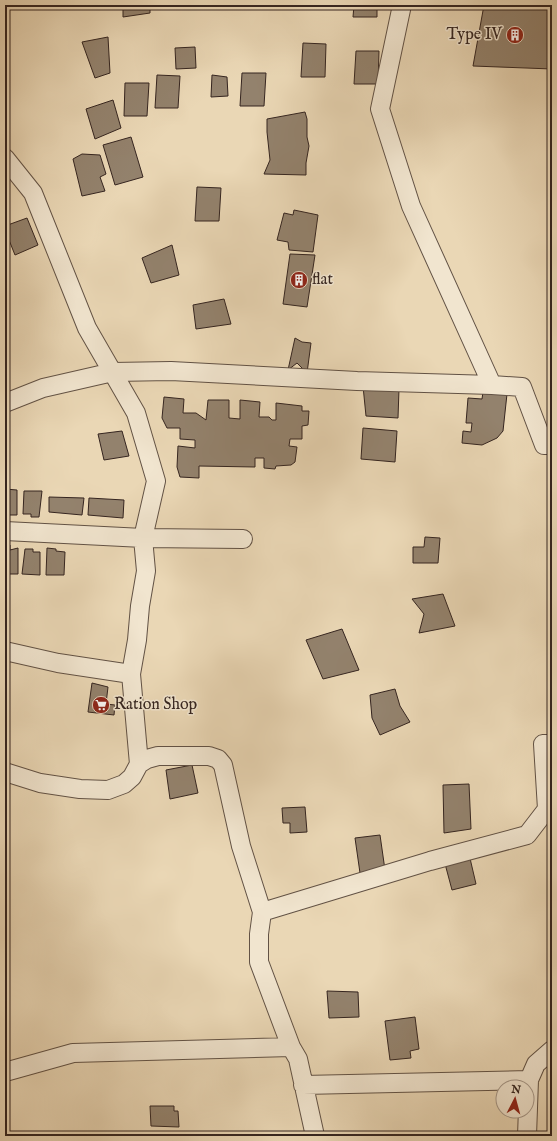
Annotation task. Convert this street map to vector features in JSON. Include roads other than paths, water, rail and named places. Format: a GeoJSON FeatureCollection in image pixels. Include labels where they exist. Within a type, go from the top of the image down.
{"type":"FeatureCollection","features":[{"type":"Feature","properties":{"kind":"street"},"geometry":{"type":"LineString","coordinates":[[402,5],[380,109],[411,206],[492,385]]}},
{"type":"Feature","properties":{"kind":"street"},"geometry":{"type":"LineString","coordinates":[[5,158],[33,192],[87,328],[136,413],[156,481],[143,538],[146,571],[131,674],[139,764]]}},
{"type":"Feature","properties":{"kind":"street"},"geometry":{"type":"LineString","coordinates":[[5,403],[43,388],[113,372],[171,371],[357,381],[522,387],[544,445],[552,445]]}},
{"type":"Feature","properties":{"kind":"street"},"geometry":{"type":"LineString","coordinates":[[5,531],[143,538],[244,539]]}},
{"type":"Feature","properties":{"kind":"street"},"geometry":{"type":"LineString","coordinates":[[5,651],[58,663],[131,674]]}},
{"type":"Feature","properties":{"kind":"street"},"geometry":{"type":"LineString","coordinates":[[262,912],[430,861],[527,835],[547,809],[543,744],[552,744]]}},
{"type":"Feature","properties":{"kind":"street"},"geometry":{"type":"LineString","coordinates":[[5,772],[40,783],[80,789],[108,790],[124,784],[132,777],[139,764],[147,759],[158,756],[209,756],[218,760],[223,765],[241,846],[262,912],[259,934],[259,962],[298,1059],[315,1136]]}},
{"type":"Feature","properties":{"kind":"street"},"geometry":{"type":"LineString","coordinates":[[5,1072],[73,1054],[292,1047]]}},
{"type":"Feature","properties":{"kind":"street"},"geometry":{"type":"LineString","coordinates":[[529,1079],[536,1064],[552,1050]]}},
{"type":"Feature","properties":{"kind":"street"},"geometry":{"type":"LineString","coordinates":[[303,1085],[495,1081]]}},
{"type":"Feature","properties":{"kind":"street"},"geometry":{"type":"LineString","coordinates":[[527,1136],[528,1119]]}},
{"type":"Feature","properties":{"kind":"place","name":"Type IV"},"geometry":{"type":"Point","coordinates":[515,35]}},
{"type":"Feature","properties":{"kind":"place","name":"flat"},"geometry":{"type":"Point","coordinates":[299,280]}},
{"type":"Feature","properties":{"kind":"place","name":"Ration Shop"},"geometry":{"type":"Point","coordinates":[101,705]}}]}
